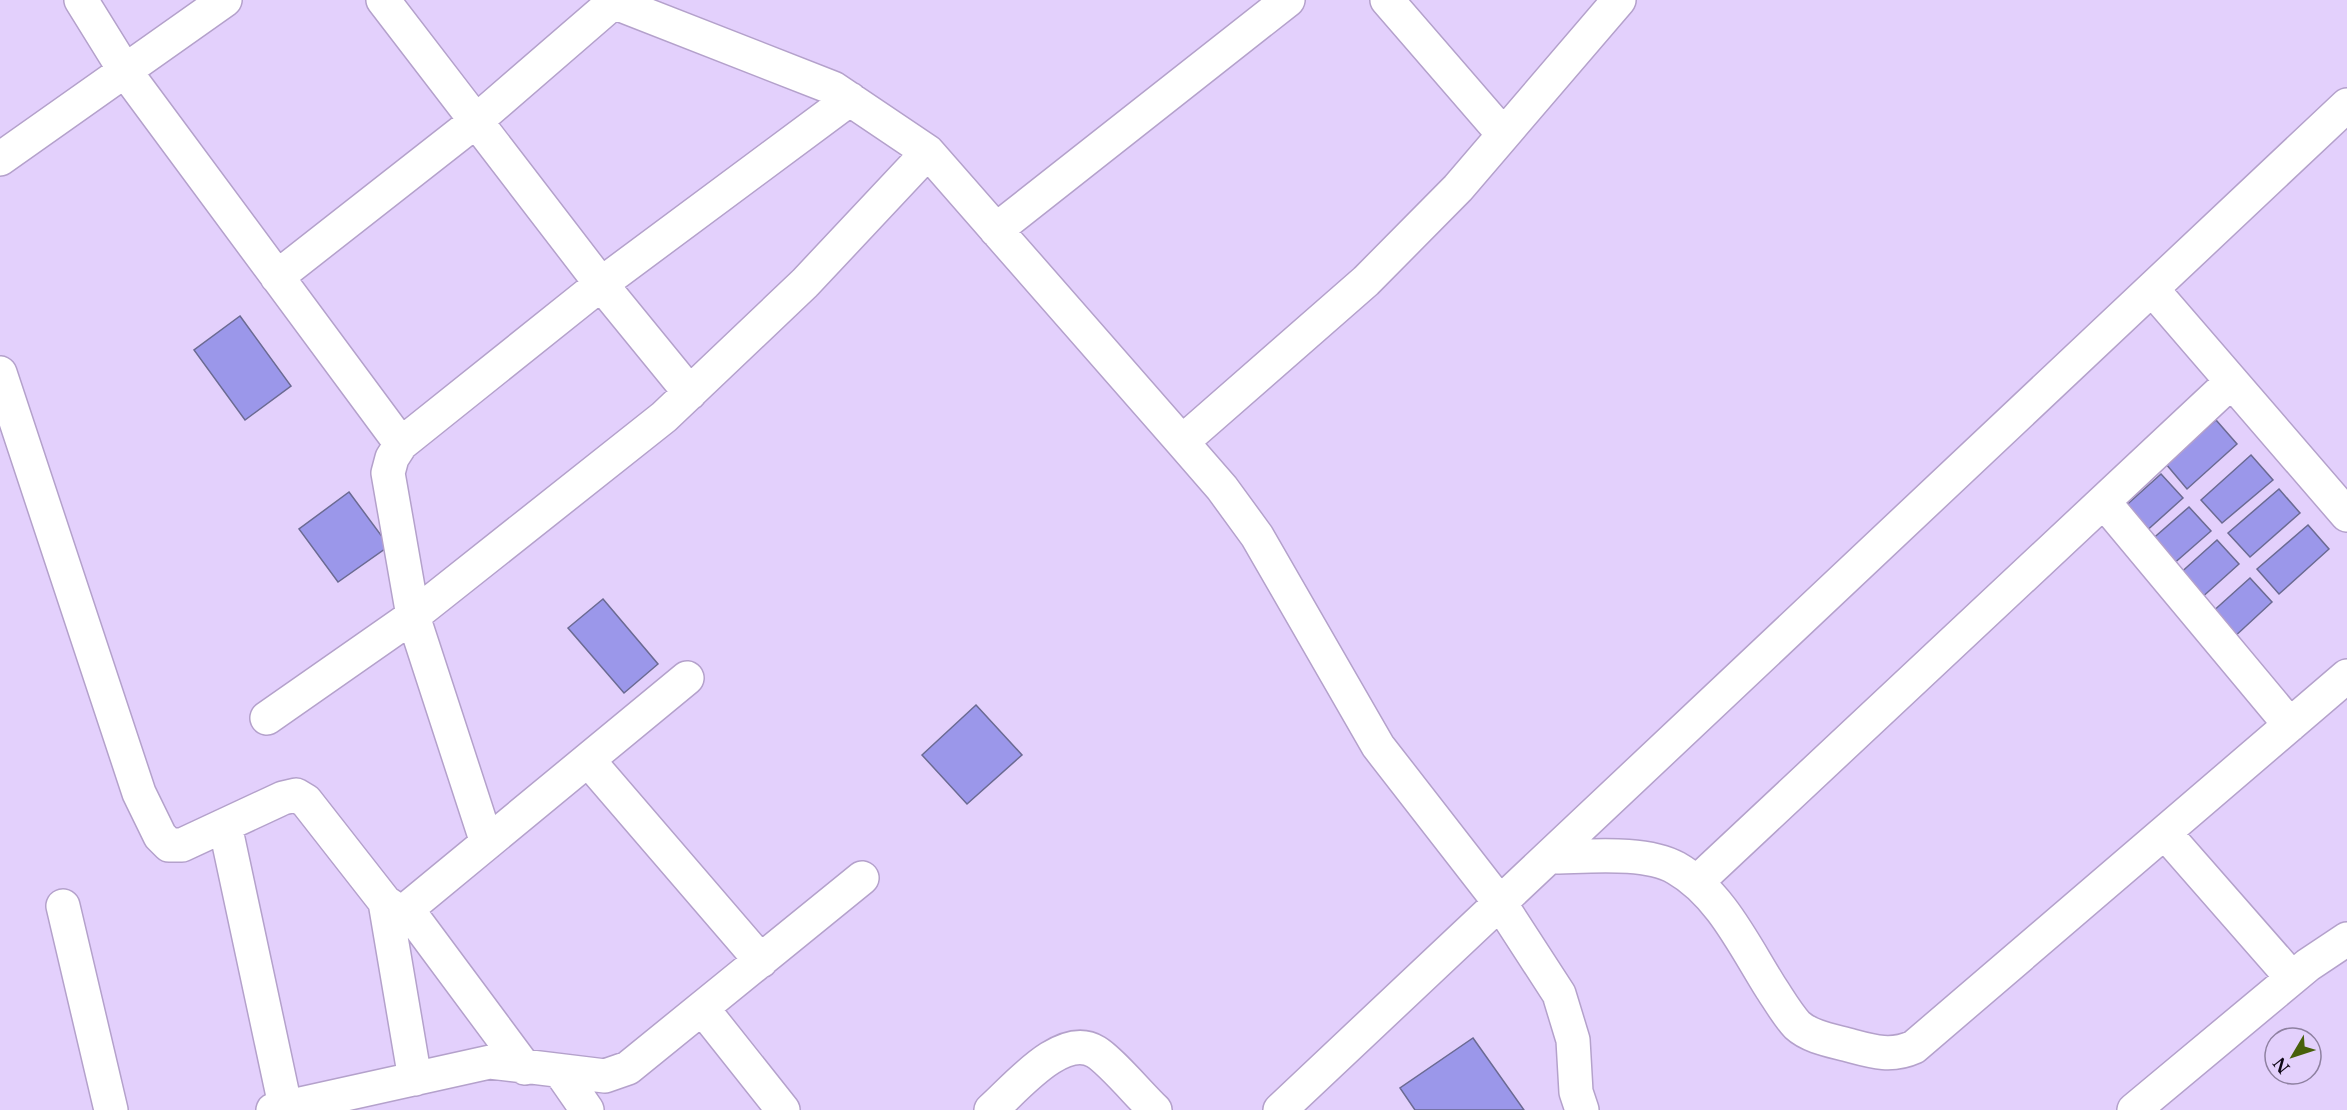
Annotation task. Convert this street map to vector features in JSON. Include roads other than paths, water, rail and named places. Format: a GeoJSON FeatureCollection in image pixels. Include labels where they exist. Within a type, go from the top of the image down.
{"type":"FeatureCollection","features":[{"type":"Feature","properties":{"kind":"street"},"geometry":{"type":"LineString","coordinates":[[81,0],[125,71],[401,444]]}},
{"type":"Feature","properties":{"kind":"street"},"geometry":{"type":"LineString","coordinates":[[0,159],[225,0]]}},
{"type":"Feature","properties":{"kind":"street"},"geometry":{"type":"LineString","coordinates":[[382,0],[601,284],[690,393]]}},
{"type":"Feature","properties":{"kind":"street"},"geometry":{"type":"LineString","coordinates":[[996,230],[1288,0]]}},
{"type":"Feature","properties":{"kind":"street"},"geometry":{"type":"LineString","coordinates":[[1387,0],[1503,134]]}},
{"type":"Feature","properties":{"kind":"street"},"geometry":{"type":"LineString","coordinates":[[1182,441],[1366,281],[1458,188],[1619,0]]}},
{"type":"Feature","properties":{"kind":"street"},"geometry":{"type":"LineString","coordinates":[[277,277],[476,121],[614,1],[833,88],[928,152],[1222,488],[1257,536],[1378,746],[1500,903],[1559,994],[1573,1040],[1576,1092],[1582,1110]]}},
{"type":"Feature","properties":{"kind":"street"},"geometry":{"type":"LineString","coordinates":[[487,843],[413,616],[388,473],[392,458],[401,444],[601,284],[850,99]]}},
{"type":"Feature","properties":{"kind":"street"},"geometry":{"type":"LineString","coordinates":[[1280,1110],[2347,105]]}},
{"type":"Feature","properties":{"kind":"street"},"geometry":{"type":"LineString","coordinates":[[267,718],[413,616],[664,417],[805,283],[928,152]]}},
{"type":"Feature","properties":{"kind":"street"},"geometry":{"type":"LineString","coordinates":[[2152,290],[2347,515]]}},
{"type":"Feature","properties":{"kind":"street"},"geometry":{"type":"LineString","coordinates":[[0,373],[139,793],[160,836],[170,845],[182,845],[283,798],[296,795],[306,801],[396,906],[525,1068]]}},
{"type":"Feature","properties":{"kind":"street"},"geometry":{"type":"LineString","coordinates":[[1698,881],[2232,382]]}},
{"type":"Feature","properties":{"kind":"street"},"geometry":{"type":"LineString","coordinates":[[2104,502],[2290,725]]}},
{"type":"Feature","properties":{"kind":"street"},"geometry":{"type":"LineString","coordinates":[[1549,857],[1644,858],[1672,866],[1698,881],[1726,916],[1785,1010],[1798,1026],[1826,1039],[1876,1052],[1899,1054],[1914,1047],[2347,676]]}},
{"type":"Feature","properties":{"kind":"street"},"geometry":{"type":"LineString","coordinates":[[396,906],[487,843],[687,678]]}},
{"type":"Feature","properties":{"kind":"street"},"geometry":{"type":"LineString","coordinates":[[588,760],[761,960]]}},
{"type":"Feature","properties":{"kind":"street"},"geometry":{"type":"LineString","coordinates":[[225,825],[281,1109],[490,1062],[605,1076],[628,1068],[862,878]]}},
{"type":"Feature","properties":{"kind":"street"},"geometry":{"type":"LineString","coordinates":[[2165,833],[2292,978]]}},
{"type":"Feature","properties":{"kind":"street"},"geometry":{"type":"LineString","coordinates":[[63,906],[111,1110]]}},
{"type":"Feature","properties":{"kind":"street"},"geometry":{"type":"LineString","coordinates":[[396,906],[415,1079]]}},
{"type":"Feature","properties":{"kind":"street"},"geometry":{"type":"LineString","coordinates":[[2134,1110],[2292,978],[2347,939]]}},
{"type":"Feature","properties":{"kind":"street"},"geometry":{"type":"LineString","coordinates":[[702,1008],[783,1110]]}},
{"type":"Feature","properties":{"kind":"street"},"geometry":{"type":"LineString","coordinates":[[991,1110],[1058,1051],[1076,1046],[1096,1052],[1155,1110]]}},
{"type":"Feature","properties":{"kind":"street"},"geometry":{"type":"LineString","coordinates":[[560,1071],[587,1110]]}}]}
